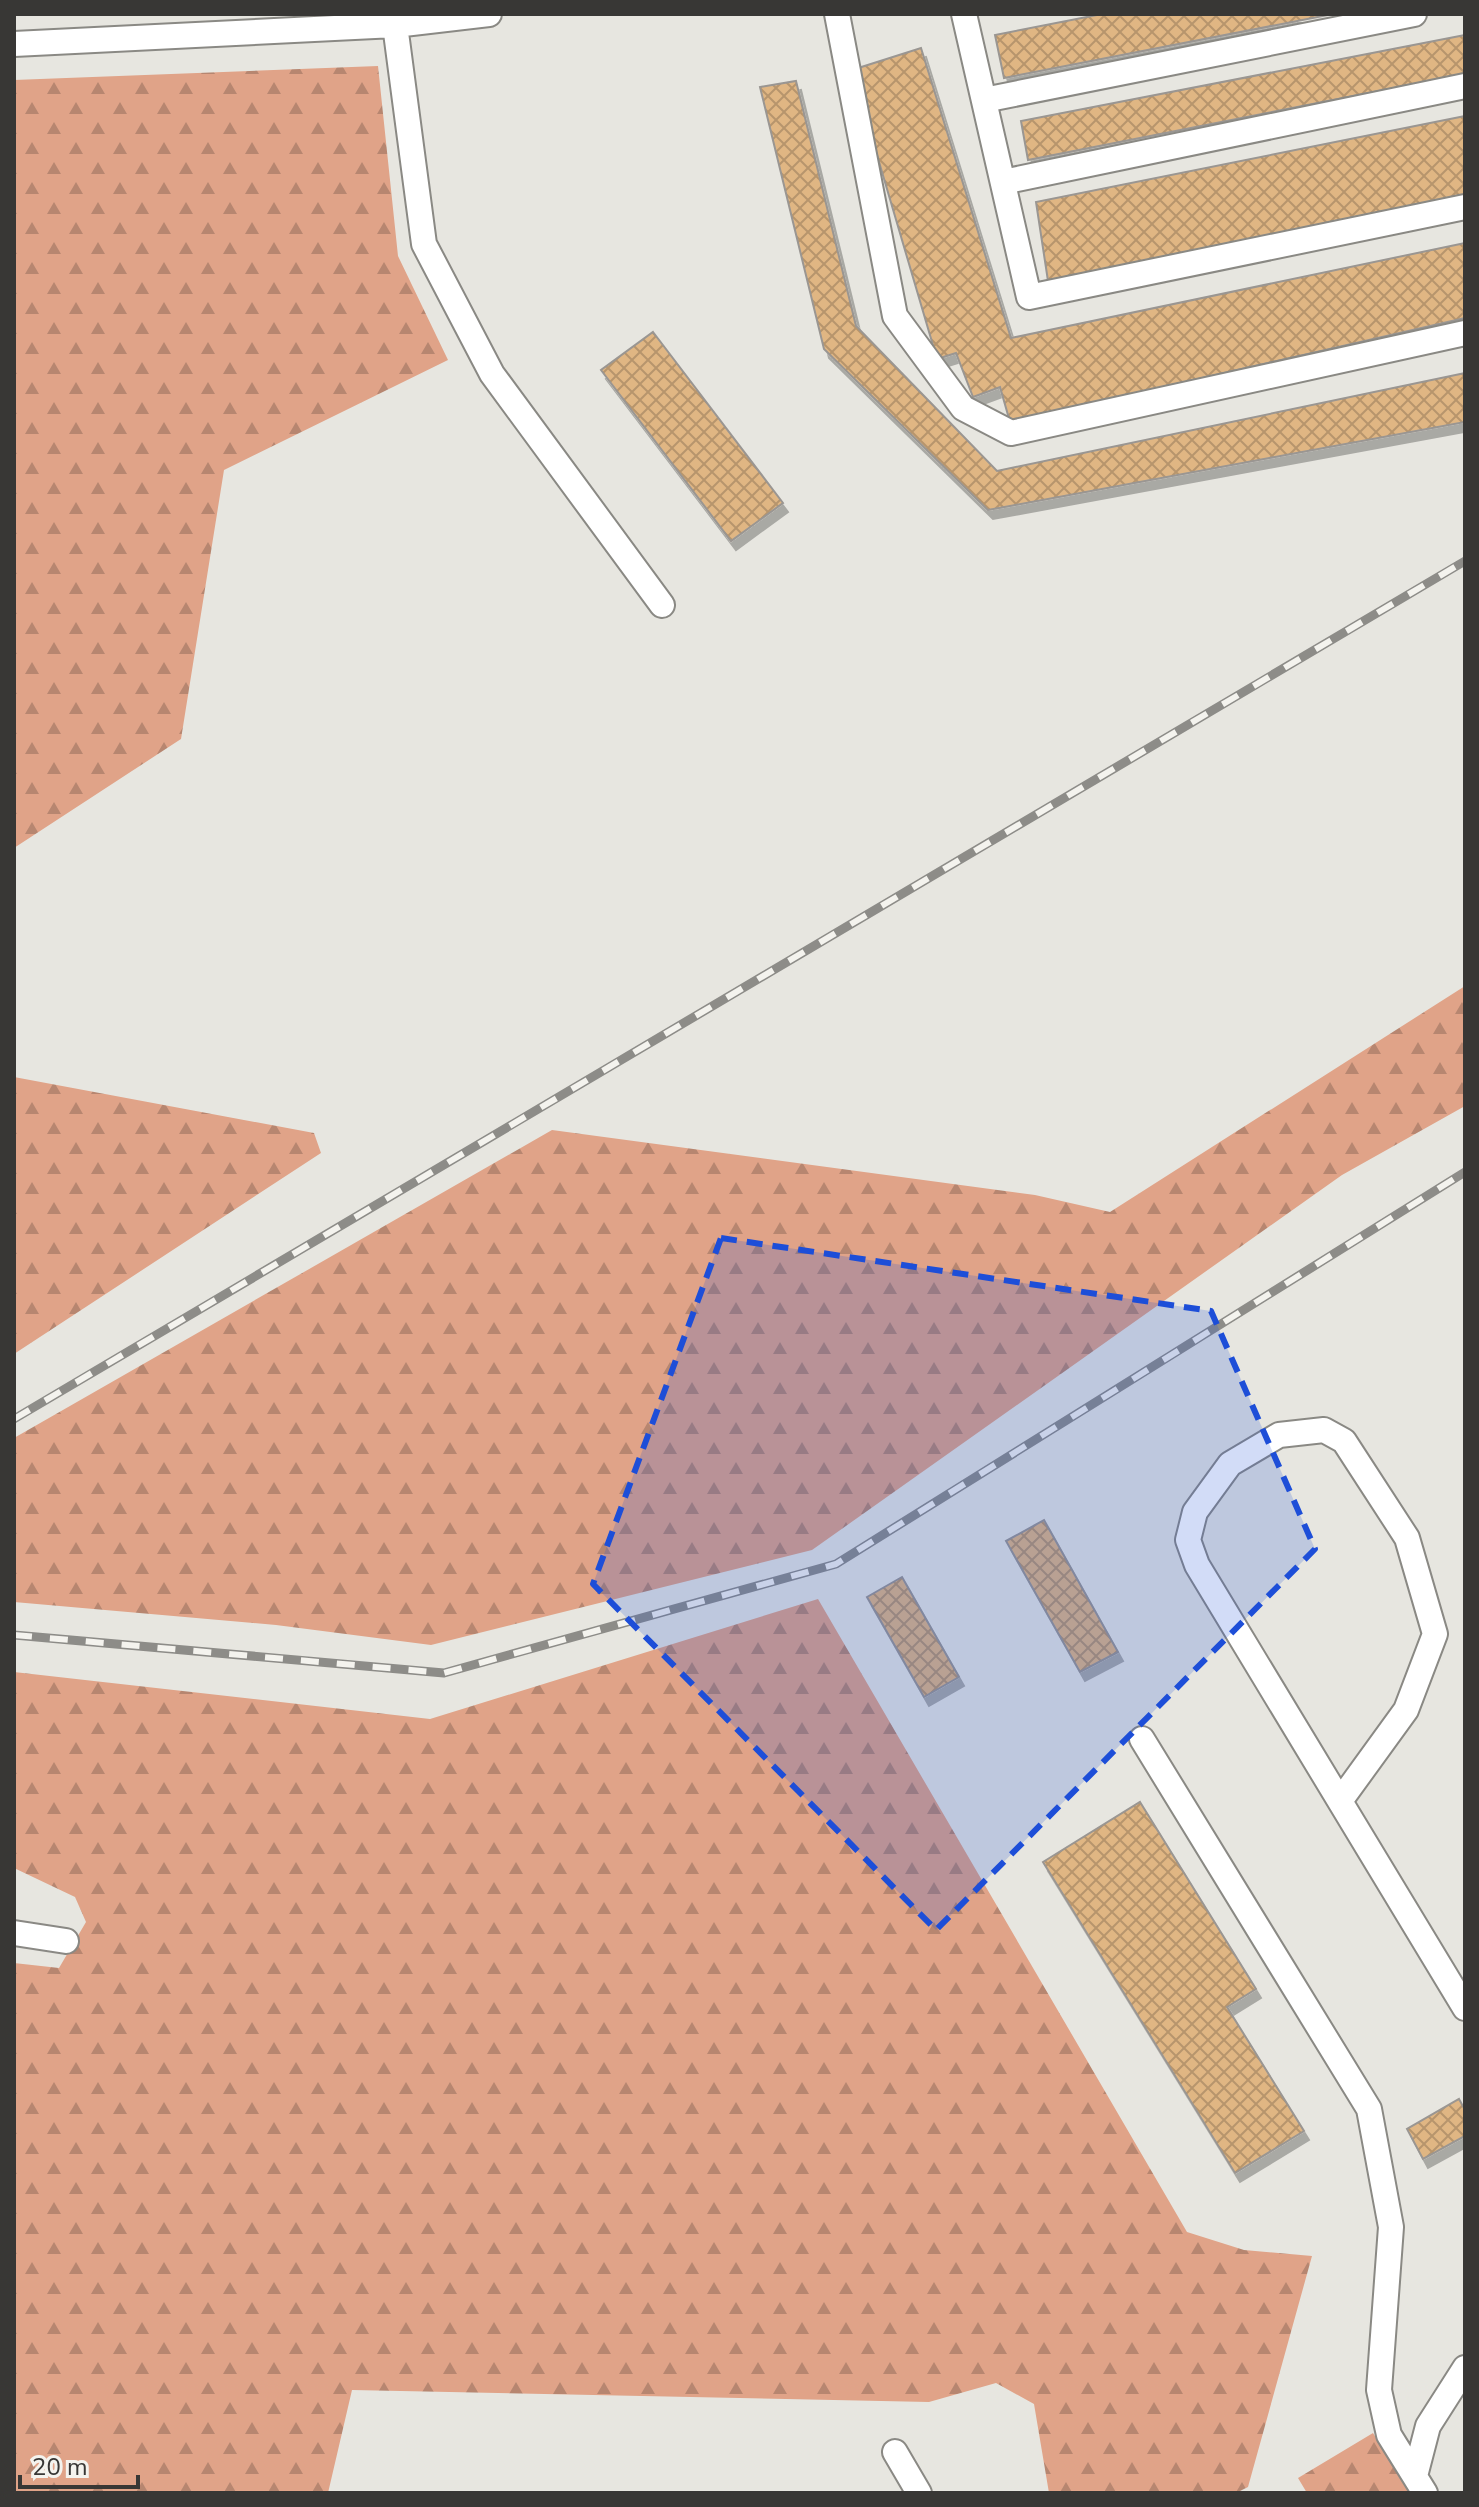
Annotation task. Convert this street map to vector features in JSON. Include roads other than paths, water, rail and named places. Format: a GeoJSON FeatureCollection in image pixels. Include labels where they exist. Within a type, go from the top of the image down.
{"type":"FeatureCollection","features":[{"type":"Feature","properties":{"kind":"lane"},"geometry":{"type":"LineString","coordinates":[[14,44],[395,25],[489,14]]}},
{"type":"Feature","properties":{"kind":"lane"},"geometry":{"type":"LineString","coordinates":[[837,14],[895,316],[963,408],[1011,433],[1465,333]]}},
{"type":"Feature","properties":{"kind":"lane"},"geometry":{"type":"LineString","coordinates":[[964,14],[1029,297],[1465,207]]}},
{"type":"Feature","properties":{"kind":"lane"},"geometry":{"type":"LineString","coordinates":[[984,100],[1414,14]]}},
{"type":"Feature","properties":{"kind":"lane"},"geometry":{"type":"LineString","coordinates":[[395,25],[424,244],[492,374],[662,605]]}},
{"type":"Feature","properties":{"kind":"lane"},"geometry":{"type":"LineString","coordinates":[[1003,182],[1465,86]]}},
{"type":"Feature","properties":{"kind":"lane"},"geometry":{"type":"LineString","coordinates":[[1340,1801],[1406,1710],[1435,1634],[1407,1538],[1344,1441],[1324,1430],[1279,1435],[1230,1464],[1195,1512],[1188,1540],[1197,1565],[1465,2008]]}},
{"type":"Feature","properties":{"kind":"lane"},"geometry":{"type":"LineString","coordinates":[[1142,1739],[1369,2109],[1391,2227],[1379,2390],[1389,2435],[1420,2485]]}},
{"type":"Feature","properties":{"kind":"lane"},"geometry":{"type":"LineString","coordinates":[[14,1933],[66,1941]]}},
{"type":"Feature","properties":{"kind":"lane"},"geometry":{"type":"LineString","coordinates":[[1420,2485],[1428,2426],[1465,2368]]}},
{"type":"Feature","properties":{"kind":"lane"},"geometry":{"type":"LineString","coordinates":[[895,2452],[919,2493]]}},
{"type":"Feature","properties":{"kind":"railway"},"geometry":{"type":"LineString","coordinates":[[14,1419],[1465,561]]}},
{"type":"Feature","properties":{"kind":"railway"},"geometry":{"type":"LineString","coordinates":[[14,1635],[444,1673],[836,1564],[1465,1172]]}}]}
